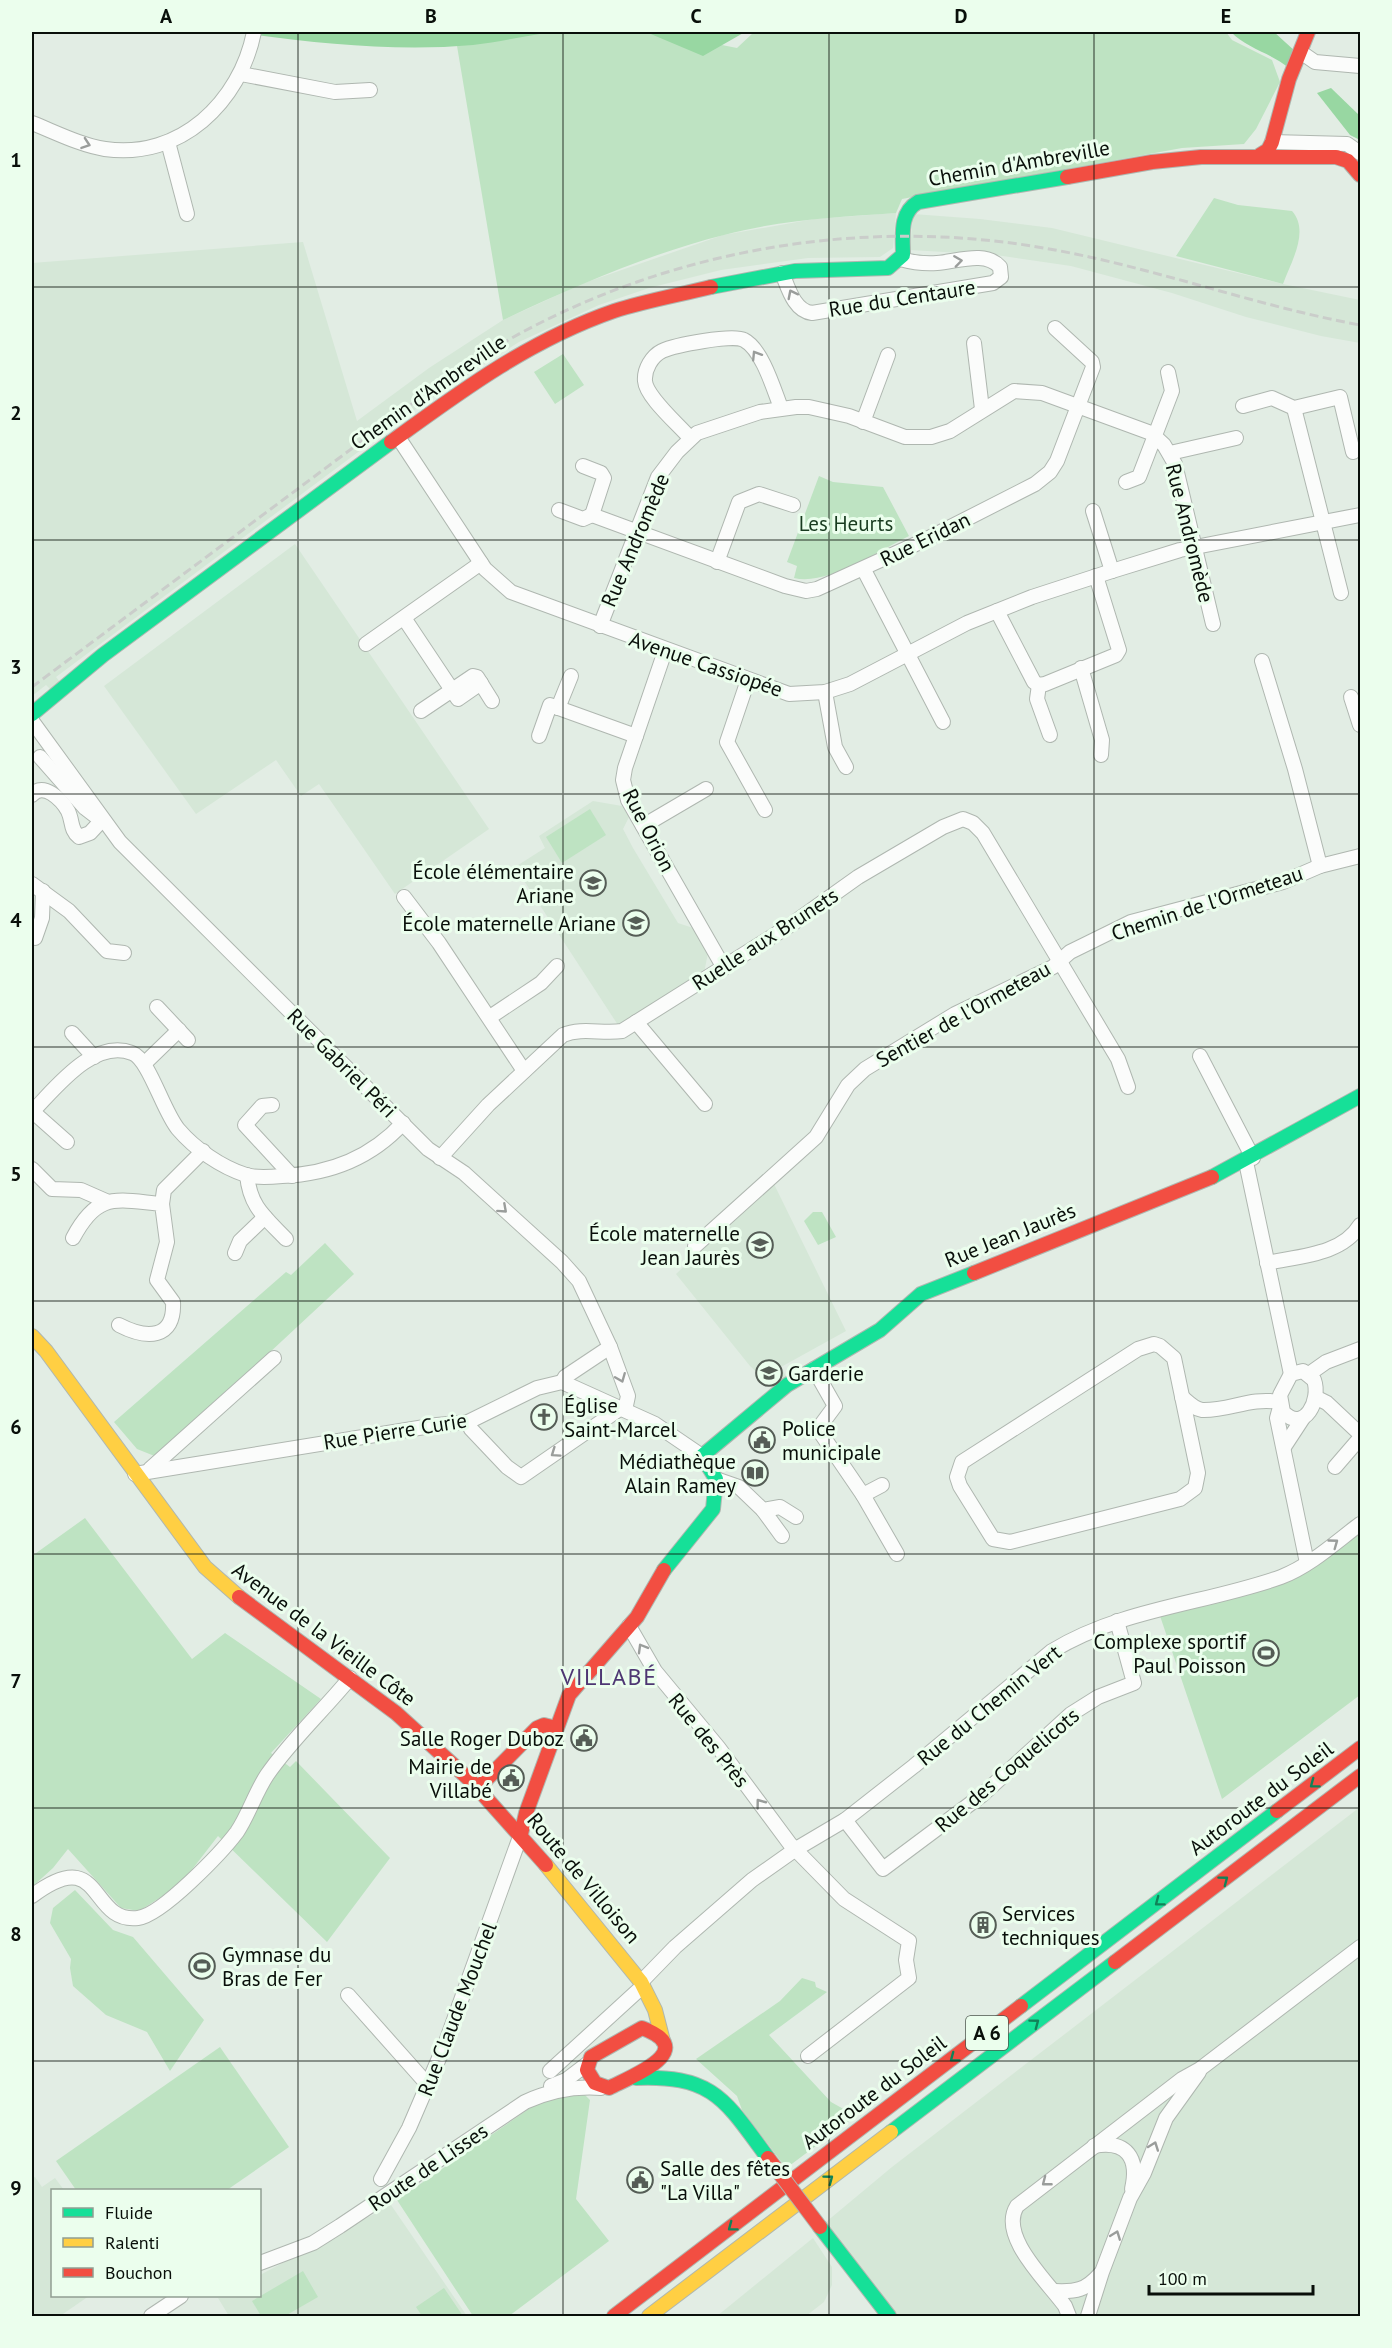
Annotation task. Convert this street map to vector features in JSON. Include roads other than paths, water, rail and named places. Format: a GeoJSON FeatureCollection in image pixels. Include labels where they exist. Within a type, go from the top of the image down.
{"type":"FeatureCollection","features":[{"type":"Feature","properties":{"kind":"main road"},"geometry":{"type":"LineString","coordinates":[[1260,155],[1268,150],[1272,142],[1289,79],[1302,53],[1308,32]]}},
{"type":"Feature","properties":{"kind":"main road","name":"Chemin d'Ambreville"},"geometry":{"type":"LineString","coordinates":[[32,714],[103,655],[499,365],[586,321],[676,294],[782,273],[888,268],[903,255],[904,214],[916,202],[1152,162],[1260,155],[1342,158],[1360,175]]}},
{"type":"Feature","properties":{"kind":"main road","name":"Rue Jean Jaurès"},"geometry":{"type":"LineString","coordinates":[[702,1456],[787,1385],[880,1330],[915,1298],[930,1289],[1249,1160],[1360,1096]]}},
{"type":"Feature","properties":{"kind":"main road","name":"Avenue de la Vieille Côte"},"geometry":{"type":"LineString","coordinates":[[32,1336],[46,1351],[205,1567],[221,1584],[396,1713],[478,1788]]}},
{"type":"Feature","properties":{"kind":"main road"},"geometry":{"type":"LineString","coordinates":[[521,1834],[569,1695],[638,1617],[657,1578],[712,1509],[716,1479],[702,1456]]}},
{"type":"Feature","properties":{"kind":"main road"},"geometry":{"type":"LineString","coordinates":[[478,1788],[537,1728],[544,1725],[556,1728]]}},
{"type":"Feature","properties":{"kind":"main road","name":"Autoroute du Soleil"},"geometry":{"type":"LineString","coordinates":[[614,2316],[1360,1748]]}},
{"type":"Feature","properties":{"kind":"main road","name":"Autoroute du Soleil"},"geometry":{"type":"LineString","coordinates":[[649,2316],[1360,1776]]}},
{"type":"Feature","properties":{"kind":"main road","name":"Route de Villoison"},"geometry":{"type":"LineString","coordinates":[[478,1788],[521,1834],[642,1984],[650,2001],[663,2047],[676,2066],[698,2082]]}},
{"type":"Feature","properties":{"kind":"main road"},"geometry":{"type":"LineString","coordinates":[[642,2028],[658,2034],[663,2047],[660,2063],[609,2088],[601,2088],[588,2076],[587,2064],[600,2050],[642,2028],[650,2001]]}},
{"type":"Feature","properties":{"kind":"main road","name":"Route de Villoison"},"geometry":{"type":"LineString","coordinates":[[631,2078],[656,2077],[698,2082],[707,2085],[720,2095],[890,2316]]}},
{"type":"Feature","properties":{"kind":"street"},"geometry":{"type":"LineString","coordinates":[[32,123],[104,149],[137,149],[168,142],[214,113],[241,74],[253,35]]}},
{"type":"Feature","properties":{"kind":"street"},"geometry":{"type":"LineString","coordinates":[[1302,53],[1315,62],[1360,66]]}},
{"type":"Feature","properties":{"kind":"street"},"geometry":{"type":"LineString","coordinates":[[241,74],[335,92],[370,90]]}},
{"type":"Feature","properties":{"kind":"street"},"geometry":{"type":"LineString","coordinates":[[168,142],[187,214]]}},
{"type":"Feature","properties":{"kind":"street"},"geometry":{"type":"LineString","coordinates":[[1272,142],[1347,144],[1360,153]]}},
{"type":"Feature","properties":{"kind":"street","name":"Rue du Centaure"},"geometry":{"type":"LineString","coordinates":[[782,273],[797,305],[802,310],[812,313],[993,284],[1001,277],[1000,267],[989,259],[976,258],[932,263],[900,259]]}},
{"type":"Feature","properties":{"kind":"street","name":"Rue Eridan"},"geometry":{"type":"LineString","coordinates":[[559,510],[583,519],[592,515],[785,586],[806,591],[824,587],[864,570],[1043,478],[1057,461],[1093,365],[1055,328]]}},
{"type":"Feature","properties":{"kind":"street"},"geometry":{"type":"LineString","coordinates":[[690,438],[649,393],[645,381],[648,364],[662,351],[726,338],[743,339],[755,350],[781,408]]}},
{"type":"Feature","properties":{"kind":"street"},"geometry":{"type":"LineString","coordinates":[[974,344],[982,409]]}},
{"type":"Feature","properties":{"kind":"street"},"geometry":{"type":"LineString","coordinates":[[863,422],[888,355]]}},
{"type":"Feature","properties":{"kind":"street"},"geometry":{"type":"LineString","coordinates":[[1126,482],[1139,477],[1172,392],[1168,372]]}},
{"type":"Feature","properties":{"kind":"street","name":"Rue Andromède"},"geometry":{"type":"LineString","coordinates":[[600,626],[635,531],[658,477],[690,438],[721,423],[781,408],[809,407],[905,437],[920,438],[950,431],[1014,391],[1024,390],[1042,393],[1155,435],[1170,453],[1175,464],[1213,624]]}},
{"type":"Feature","properties":{"kind":"street"},"geometry":{"type":"LineString","coordinates":[[1243,406],[1272,398],[1294,408],[1340,397],[1353,452]]}},
{"type":"Feature","properties":{"kind":"street"},"geometry":{"type":"LineString","coordinates":[[1294,408],[1341,592]]}},
{"type":"Feature","properties":{"kind":"street","name":"Avenue Cassiopée"},"geometry":{"type":"LineString","coordinates":[[398,437],[481,563],[498,583],[511,592],[665,651],[789,694],[825,692],[850,684],[967,623],[1112,570],[1194,547],[1360,514]]}},
{"type":"Feature","properties":{"kind":"street"},"geometry":{"type":"LineString","coordinates":[[1170,453],[1236,438]]}},
{"type":"Feature","properties":{"kind":"street"},"geometry":{"type":"LineString","coordinates":[[582,466],[601,473],[604,478],[592,515]]}},
{"type":"Feature","properties":{"kind":"street"},"geometry":{"type":"LineString","coordinates":[[717,562],[739,502],[759,494],[793,505]]}},
{"type":"Feature","properties":{"kind":"street"},"geometry":{"type":"LineString","coordinates":[[1093,511],[1112,570]]}},
{"type":"Feature","properties":{"kind":"street"},"geometry":{"type":"LineString","coordinates":[[366,644],[481,563]]}},
{"type":"Feature","properties":{"kind":"street"},"geometry":{"type":"LineString","coordinates":[[864,570],[943,722]]}},
{"type":"Feature","properties":{"kind":"street"},"geometry":{"type":"LineString","coordinates":[[1039,685],[1116,655],[1119,650],[1096,576]]}},
{"type":"Feature","properties":{"kind":"street"},"geometry":{"type":"LineString","coordinates":[[997,611],[1034,682],[1039,685]]}},
{"type":"Feature","properties":{"kind":"street"},"geometry":{"type":"LineString","coordinates":[[404,618],[458,699],[481,683],[492,701]]}},
{"type":"Feature","properties":{"kind":"street","name":"Rue Orion"},"geometry":{"type":"LineString","coordinates":[[665,651],[623,780],[628,800],[724,968]]}},
{"type":"Feature","properties":{"kind":"street"},"geometry":{"type":"LineString","coordinates":[[1262,661],[1295,769],[1320,866]]}},
{"type":"Feature","properties":{"kind":"street"},"geometry":{"type":"LineString","coordinates":[[1081,668],[1102,740],[1101,755]]}},
{"type":"Feature","properties":{"kind":"street"},"geometry":{"type":"LineString","coordinates":[[558,708],[570,676]]}},
{"type":"Feature","properties":{"kind":"street"},"geometry":{"type":"LineString","coordinates":[[748,680],[727,742],[765,810]]}},
{"type":"Feature","properties":{"kind":"street"},"geometry":{"type":"LineString","coordinates":[[1039,685],[1037,699],[1050,735]]}},
{"type":"Feature","properties":{"kind":"street"},"geometry":{"type":"LineString","coordinates":[[421,711],[452,689]]}},
{"type":"Feature","properties":{"kind":"street"},"geometry":{"type":"LineString","coordinates":[[825,692],[835,747],[846,766]]}},
{"type":"Feature","properties":{"kind":"street"},"geometry":{"type":"LineString","coordinates":[[1351,697],[1360,725]]}},
{"type":"Feature","properties":{"kind":"street"},"geometry":{"type":"LineString","coordinates":[[539,736],[550,705],[636,736]]}},
{"type":"Feature","properties":{"kind":"street","name":"Rue Gabriel Péri"},"geometry":{"type":"LineString","coordinates":[[32,721],[102,820],[136,858],[403,1123],[440,1158],[459,1170],[562,1262],[579,1281],[610,1347],[628,1396],[623,1409]]}},
{"type":"Feature","properties":{"kind":"street"},"geometry":{"type":"LineString","coordinates":[[32,795],[39,789],[52,794],[68,811],[73,831],[79,837],[90,833],[102,820],[85,808],[40,757]]}},
{"type":"Feature","properties":{"kind":"street"},"geometry":{"type":"LineString","coordinates":[[643,826],[706,789]]}},
{"type":"Feature","properties":{"kind":"street","name":"Ruelle aux Brunets"},"geometry":{"type":"LineString","coordinates":[[440,1158],[473,1120],[563,1035],[574,1030],[610,1033],[622,1031],[724,968],[858,877],[943,827],[963,819],[973,823],[982,833],[1057,961]]}},
{"type":"Feature","properties":{"kind":"street","name":"Chemin de l'Ormeteau"},"geometry":{"type":"LineString","coordinates":[[1057,961],[1070,952],[1131,922],[1283,882],[1320,866],[1360,856]]}},
{"type":"Feature","properties":{"kind":"street"},"geometry":{"type":"LineString","coordinates":[[35,938],[42,918],[37,888]]}},
{"type":"Feature","properties":{"kind":"street"},"geometry":{"type":"LineString","coordinates":[[37,888],[69,911],[107,951],[124,953]]}},
{"type":"Feature","properties":{"kind":"street"},"geometry":{"type":"LineString","coordinates":[[404,897],[490,1017],[524,1071]]}},
{"type":"Feature","properties":{"kind":"street"},"geometry":{"type":"LineString","coordinates":[[1057,961],[1118,1059],[1128,1087]]}},
{"type":"Feature","properties":{"kind":"street","name":"Sentier de l'Ormeteau"},"geometry":{"type":"LineString","coordinates":[[694,1246],[816,1137],[848,1085],[865,1070],[955,1014],[1053,967],[1057,961]]}},
{"type":"Feature","properties":{"kind":"street"},"geometry":{"type":"LineString","coordinates":[[490,1017],[541,983],[557,966]]}},
{"type":"Feature","properties":{"kind":"street"},"geometry":{"type":"LineString","coordinates":[[145,1063],[183,1035],[157,1007]]}},
{"type":"Feature","properties":{"kind":"street"},"geometry":{"type":"LineString","coordinates":[[636,1022],[705,1104]]}},
{"type":"Feature","properties":{"kind":"street"},"geometry":{"type":"LineString","coordinates":[[72,1033],[94,1057]]}},
{"type":"Feature","properties":{"kind":"street"},"geometry":{"type":"LineString","coordinates":[[67,1142],[32,1111],[80,1065],[94,1057],[120,1051],[132,1053],[145,1063],[164,1109],[179,1130],[215,1160],[247,1175],[292,1176],[331,1170],[355,1161],[377,1147],[403,1123]]}},
{"type":"Feature","properties":{"kind":"street"},"geometry":{"type":"LineString","coordinates":[[1200,1056],[1249,1160],[1267,1263],[1291,1374],[1282,1389],[1277,1418],[1307,1563]]}},
{"type":"Feature","properties":{"kind":"street"},"geometry":{"type":"LineString","coordinates":[[272,1105],[262,1106],[244,1125],[292,1176]]}},
{"type":"Feature","properties":{"kind":"street"},"geometry":{"type":"LineString","coordinates":[[119,1325],[128,1330],[156,1334],[162,1333],[170,1326],[173,1302],[157,1277],[167,1248],[162,1204],[164,1190],[203,1151]]}},
{"type":"Feature","properties":{"kind":"street"},"geometry":{"type":"LineString","coordinates":[[32,1169],[52,1189],[81,1190],[106,1201],[137,1200],[162,1204]]}},
{"type":"Feature","properties":{"kind":"street"},"geometry":{"type":"LineString","coordinates":[[247,1175],[253,1202],[286,1239]]}},
{"type":"Feature","properties":{"kind":"street"},"geometry":{"type":"LineString","coordinates":[[73,1238],[84,1220],[106,1201]]}},
{"type":"Feature","properties":{"kind":"street"},"geometry":{"type":"LineString","coordinates":[[235,1253],[240,1241],[265,1217]]}},
{"type":"Feature","properties":{"kind":"street"},"geometry":{"type":"LineString","coordinates":[[1267,1263],[1354,1242],[1360,1225]]}},
{"type":"Feature","properties":{"kind":"street"},"geometry":{"type":"LineString","coordinates":[[1145,1345],[1160,1346],[1174,1358],[1189,1430],[1197,1480],[1189,1495],[1010,1542],[993,1539],[989,1535],[957,1477],[958,1469],[968,1456],[1145,1345]]}},
{"type":"Feature","properties":{"kind":"street"},"geometry":{"type":"LineString","coordinates":[[610,1347],[565,1377],[562,1382],[655,1424],[702,1456]]}},
{"type":"Feature","properties":{"kind":"street"},"geometry":{"type":"LineString","coordinates":[[1309,1374],[1326,1362],[1360,1349]]}},
{"type":"Feature","properties":{"kind":"street"},"geometry":{"type":"LineString","coordinates":[[150,1469],[274,1358]]}},
{"type":"Feature","properties":{"kind":"street"},"geometry":{"type":"LineString","coordinates":[[814,1369],[835,1406],[818,1429],[863,1495],[897,1554]]}},
{"type":"Feature","properties":{"kind":"street"},"geometry":{"type":"LineString","coordinates":[[1284,1448],[1303,1418],[1310,1412],[1317,1398],[1317,1387],[1309,1374],[1303,1371],[1291,1374]]}},
{"type":"Feature","properties":{"kind":"street","name":"Rue Pierre Curie"},"geometry":{"type":"LineString","coordinates":[[135,1473],[468,1422],[537,1388],[562,1382]]}},
{"type":"Feature","properties":{"kind":"street"},"geometry":{"type":"LineString","coordinates":[[1182,1397],[1201,1410],[1251,1401],[1279,1405],[1286,1416],[1293,1419],[1303,1418]]}},
{"type":"Feature","properties":{"kind":"street"},"geometry":{"type":"LineString","coordinates":[[1317,1398],[1327,1403],[1360,1436],[1335,1467]]}},
{"type":"Feature","properties":{"kind":"street"},"geometry":{"type":"LineString","coordinates":[[468,1422],[471,1429],[507,1467],[521,1477],[623,1409]]}},
{"type":"Feature","properties":{"kind":"street"},"geometry":{"type":"LineString","coordinates":[[1189,1430],[1201,1410]]}},
{"type":"Feature","properties":{"kind":"street"},"geometry":{"type":"LineString","coordinates":[[716,1479],[739,1487],[763,1510],[782,1536]]}},
{"type":"Feature","properties":{"kind":"street"},"geometry":{"type":"LineString","coordinates":[[863,1495],[882,1485]]}},
{"type":"Feature","properties":{"kind":"street"},"geometry":{"type":"LineString","coordinates":[[763,1510],[780,1507],[796,1517]]}},
{"type":"Feature","properties":{"kind":"street","name":"Rue du Chemin Vert"},"geometry":{"type":"LineString","coordinates":[[550,2071],[716,1910],[752,1880],[796,1849],[845,1820],[914,1766],[1052,1651],[1069,1641],[1117,1621],[1281,1576],[1307,1563],[1360,1524]]}},
{"type":"Feature","properties":{"kind":"street","name":"Rue des Coquelicots"},"geometry":{"type":"LineString","coordinates":[[845,1820],[883,1869],[982,1795],[1071,1714],[1098,1697],[1134,1683],[1117,1621]]}},
{"type":"Feature","properties":{"kind":"street","name":"Rue des Près"},"geometry":{"type":"LineString","coordinates":[[629,1626],[662,1681],[718,1747],[796,1849],[844,1899],[909,1941],[906,1960],[909,1978],[808,2056]]}},
{"type":"Feature","properties":{"kind":"street"},"geometry":{"type":"LineString","coordinates":[[32,1896],[57,1878],[76,1877],[89,1884],[120,1915],[138,1918],[150,1914],[185,1886],[236,1833],[266,1776],[350,1678]]}},
{"type":"Feature","properties":{"kind":"street","name":"Rue Claude Mouchel"},"geometry":{"type":"LineString","coordinates":[[381,2180],[392,2162],[428,2085],[518,1850],[521,1834]]}},
{"type":"Feature","properties":{"kind":"street"},"geometry":{"type":"LineString","coordinates":[[1069,2316],[1054,2291],[1014,2238],[1011,2217],[1021,2202],[1182,2079],[1200,2069],[1354,1957],[1360,1947]]}},
{"type":"Feature","properties":{"kind":"street"},"geometry":{"type":"LineString","coordinates":[[348,1995],[428,2085]]}},
{"type":"Feature","properties":{"kind":"street","name":"Route de Lisses"},"geometry":{"type":"LineString","coordinates":[[261,2256],[312,2235],[406,2176],[528,2093],[566,2080],[587,2064]]}},
{"type":"Feature","properties":{"kind":"street"},"geometry":{"type":"LineString","coordinates":[[1088,2316],[1101,2272],[1166,2118],[1200,2069]]}},
{"type":"Feature","properties":{"kind":"street","name":"Route de Lisses"},"geometry":{"type":"LineString","coordinates":[[261,2263],[312,2243],[340,2226],[525,2102],[539,2095],[577,2087],[601,2088]]}},
{"type":"Feature","properties":{"kind":"street"},"geometry":{"type":"LineString","coordinates":[[1092,2147],[1107,2144],[1118,2146],[1130,2156],[1135,2168],[1130,2199]]}},
{"type":"Feature","properties":{"kind":"street"},"geometry":{"type":"LineString","coordinates":[[1054,2291],[1078,2292],[1087,2288],[1101,2272]]}},
{"type":"Feature","properties":{"kind":"street"},"geometry":{"type":"LineString","coordinates":[[139,2316],[165,2297]]}},
{"type":"Feature","properties":{"kind":"street"},"geometry":{"type":"LineString","coordinates":[[151,2316],[178,2297]]}},
{"type":"Feature","properties":{"kind":"railway"},"geometry":{"type":"LineString","coordinates":[[32,687],[425,394],[466,366],[538,324],[598,296],[661,274],[725,257],[790,245],[856,238],[923,236],[989,240],[1093,258],[1283,308],[1360,325]]}},
{"type":"Feature","properties":{"kind":"place","name":"École élémentaire Ariane"},"geometry":{"type":"Point","coordinates":[593,883]}},
{"type":"Feature","properties":{"kind":"place","name":"École maternelle Ariane"},"geometry":{"type":"Point","coordinates":[636,923]}},
{"type":"Feature","properties":{"kind":"place","name":"École maternelle Jean Jaurès"},"geometry":{"type":"Point","coordinates":[760,1245]}},
{"type":"Feature","properties":{"kind":"place","name":"Garderie"},"geometry":{"type":"Point","coordinates":[769,1373]}},
{"type":"Feature","properties":{"kind":"place","name":"Église Saint-Marcel"},"geometry":{"type":"Point","coordinates":[544,1417]}},
{"type":"Feature","properties":{"kind":"place","name":"Police municipale"},"geometry":{"type":"Point","coordinates":[762,1440]}},
{"type":"Feature","properties":{"kind":"place","name":"Médiathèque Alain Ramey"},"geometry":{"type":"Point","coordinates":[755,1473]}},
{"type":"Feature","properties":{"kind":"place","name":"Complexe sportif Paul Poisson"},"geometry":{"type":"Point","coordinates":[1266,1653]}},
{"type":"Feature","properties":{"kind":"place","name":"Salle Roger Duboz"},"geometry":{"type":"Point","coordinates":[584,1738]}},
{"type":"Feature","properties":{"kind":"place","name":"Mairie de Villabé"},"geometry":{"type":"Point","coordinates":[511,1778]}},
{"type":"Feature","properties":{"kind":"place","name":"Services techniques"},"geometry":{"type":"Point","coordinates":[983,1925]}},
{"type":"Feature","properties":{"kind":"place","name":"Gymnase du Bras de Fer"},"geometry":{"type":"Point","coordinates":[202,1966]}},
{"type":"Feature","properties":{"kind":"place","name":"Salle des fêtes \"La Villa\""},"geometry":{"type":"Point","coordinates":[640,2180]}},
{"type":"Feature","properties":{"kind":"district","name":"VILLABÉ"},"geometry":{"type":"Point","coordinates":[609,1676]}},
{"type":"Feature","properties":{"kind":"park label","name":"Les Heurts"},"geometry":{"type":"Point","coordinates":[846,523]}}]}
